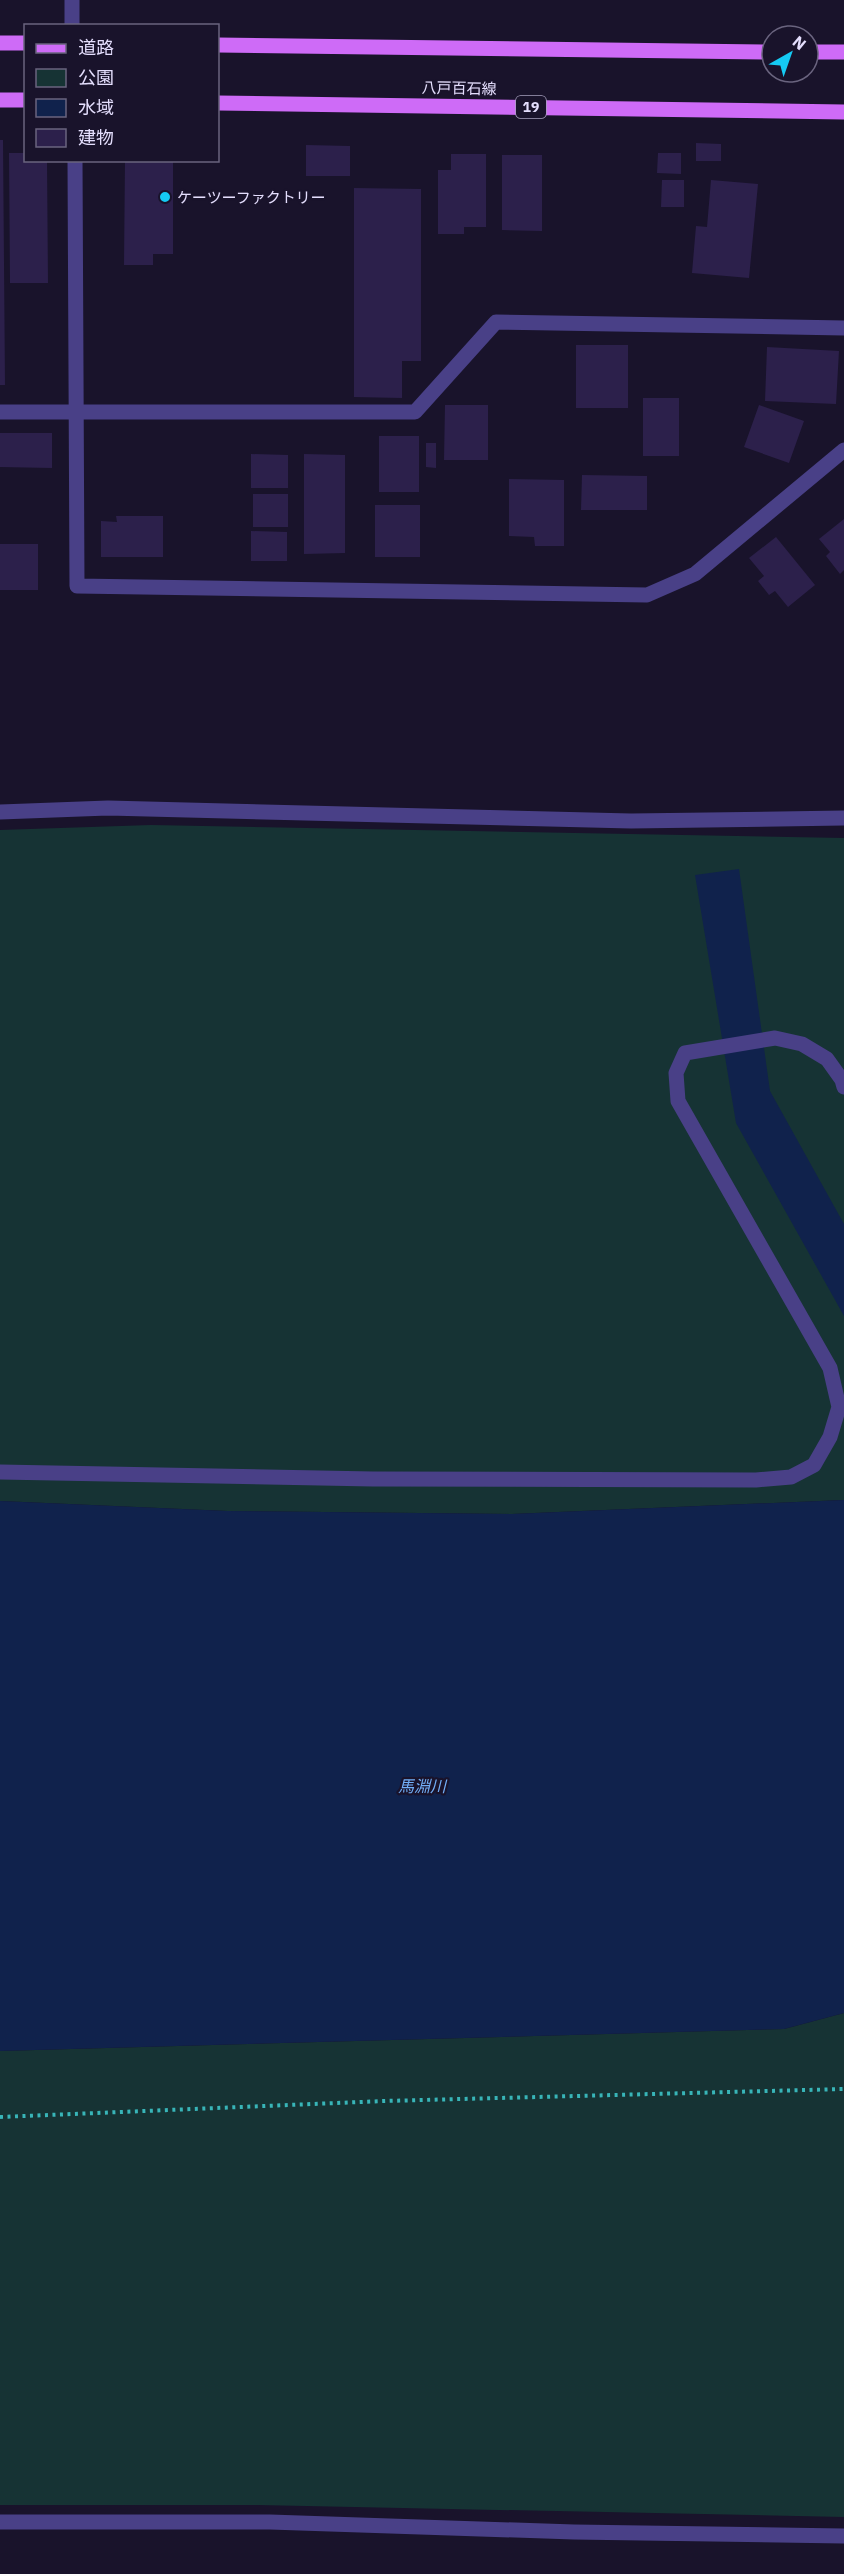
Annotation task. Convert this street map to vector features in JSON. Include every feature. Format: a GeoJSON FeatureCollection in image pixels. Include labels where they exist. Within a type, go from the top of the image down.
{"type":"FeatureCollection","features":[{"type":"Feature","properties":{"kind":"main road"},"geometry":{"type":"LineString","coordinates":[[0,43],[24,43]]}},
{"type":"Feature","properties":{"kind":"main road"},"geometry":{"type":"LineString","coordinates":[[219,45],[760,51]]}},
{"type":"Feature","properties":{"kind":"main road"},"geometry":{"type":"LineString","coordinates":[[820,52],[844,52]]}},
{"type":"Feature","properties":{"kind":"main road"},"geometry":{"type":"LineString","coordinates":[[0,100],[24,100]]}},
{"type":"Feature","properties":{"kind":"main road","name":"八戸百石線"},"geometry":{"type":"LineString","coordinates":[[219,103],[844,112]]}},
{"type":"Feature","properties":{"kind":"street"},"geometry":{"type":"LineString","coordinates":[[72,0],[72,24]]}},
{"type":"Feature","properties":{"kind":"street"},"geometry":{"type":"LineString","coordinates":[[75,162],[77,586],[647,595],[695,574],[844,450]]}},
{"type":"Feature","properties":{"kind":"street"},"geometry":{"type":"LineString","coordinates":[[0,412],[415,412],[496,322],[844,328]]}},
{"type":"Feature","properties":{"kind":"street"},"geometry":{"type":"LineString","coordinates":[[0,812],[108,808],[632,821],[844,818]]}},
{"type":"Feature","properties":{"kind":"street"},"geometry":{"type":"LineString","coordinates":[[0,1472],[385,1479],[756,1480],[791,1477],[814,1465],[830,1437],[839,1407],[830,1368],[678,1101],[676,1073],[685,1053],[775,1038],[802,1044],[827,1059],[842,1080],[844,1087]]}},
{"type":"Feature","properties":{"kind":"street"},"geometry":{"type":"LineString","coordinates":[[0,2522],[270,2522],[574,2532],[844,2536]]}},
{"type":"Feature","properties":{"kind":"path"},"geometry":{"type":"LineString","coordinates":[[0,2117],[384,2101],[844,2089]]}},
{"type":"Feature","properties":{"kind":"green space"},"geometry":{"type":"Polygon","coordinates":[[[151,825],[844,838],[844,1500],[512,1514],[227,1511],[0,1501],[0,830],[151,825]]]}},
{"type":"Feature","properties":{"kind":"green space"},"geometry":{"type":"Polygon","coordinates":[[[844,2013],[844,2517],[258,2505],[0,2505],[0,2051],[784,2029],[844,2013]]]}},
{"type":"Feature","properties":{"kind":"water"},"geometry":{"type":"Polygon","coordinates":[[[739,869],[770,1091],[844,1224],[844,1316],[736,1123],[695,875],[739,869]]]}},
{"type":"Feature","properties":{"kind":"water","name":"馬淵川"},"geometry":{"type":"Polygon","coordinates":[[[844,1500],[844,2013],[784,2029],[0,2051],[0,1501],[227,1511],[512,1514],[844,1500]]]}},
{"type":"Feature","properties":{"kind":"building"},"geometry":{"type":"Polygon","coordinates":[[[0,140],[3,140],[5,385],[0,385],[0,140]]]}},
{"type":"Feature","properties":{"kind":"building"},"geometry":{"type":"Polygon","coordinates":[[[696,143],[721,144],[721,161],[696,161],[696,143]]]}},
{"type":"Feature","properties":{"kind":"building"},"geometry":{"type":"Polygon","coordinates":[[[306,145],[350,146],[350,176],[306,176],[306,145]]]}},
{"type":"Feature","properties":{"kind":"building"},"geometry":{"type":"Polygon","coordinates":[[[9,153],[24,153],[24,162],[47,162],[48,283],[10,283],[9,153]]]}},
{"type":"Feature","properties":{"kind":"building"},"geometry":{"type":"Polygon","coordinates":[[[658,153],[681,153],[681,174],[657,173],[658,153]]]}},
{"type":"Feature","properties":{"kind":"building"},"geometry":{"type":"Polygon","coordinates":[[[451,154],[486,154],[486,227],[464,227],[464,234],[438,234],[438,170],[451,170],[451,154]]]}},
{"type":"Feature","properties":{"kind":"building"},"geometry":{"type":"Polygon","coordinates":[[[502,155],[542,155],[542,231],[502,230],[502,155]]]}},
{"type":"Feature","properties":{"kind":"building"},"geometry":{"type":"Polygon","coordinates":[[[125,162],[173,162],[173,254],[153,254],[153,265],[124,265],[125,162]]]}},
{"type":"Feature","properties":{"kind":"building"},"geometry":{"type":"Polygon","coordinates":[[[662,180],[684,180],[684,207],[661,207],[662,180]]]}},
{"type":"Feature","properties":{"kind":"building"},"geometry":{"type":"Polygon","coordinates":[[[711,180],[758,184],[749,278],[692,273],[696,226],[707,227],[711,180]]]}},
{"type":"Feature","properties":{"kind":"building"},"geometry":{"type":"Polygon","coordinates":[[[354,188],[421,189],[421,361],[402,361],[402,398],[354,397],[354,188]]]}},
{"type":"Feature","properties":{"kind":"building"},"geometry":{"type":"Polygon","coordinates":[[[576,345],[628,345],[628,408],[576,408],[576,345]]]}},
{"type":"Feature","properties":{"kind":"building"},"geometry":{"type":"Polygon","coordinates":[[[767,347],[839,351],[836,404],[765,401],[767,347]]]}},
{"type":"Feature","properties":{"kind":"building"},"geometry":{"type":"Polygon","coordinates":[[[643,398],[679,398],[679,456],[643,456],[643,398]]]}},
{"type":"Feature","properties":{"kind":"building"},"geometry":{"type":"Polygon","coordinates":[[[445,405],[488,405],[488,460],[444,460],[445,405]]]}},
{"type":"Feature","properties":{"kind":"building"},"geometry":{"type":"Polygon","coordinates":[[[759,405],[804,421],[789,463],[744,447],[759,405]]]}},
{"type":"Feature","properties":{"kind":"building"},"geometry":{"type":"Polygon","coordinates":[[[0,433],[52,433],[52,468],[0,467],[0,433]]]}},
{"type":"Feature","properties":{"kind":"building"},"geometry":{"type":"Polygon","coordinates":[[[379,436],[419,436],[419,492],[379,492],[379,436]]]}},
{"type":"Feature","properties":{"kind":"building"},"geometry":{"type":"Polygon","coordinates":[[[426,443],[436,443],[436,468],[426,467],[426,443]]]}},
{"type":"Feature","properties":{"kind":"building"},"geometry":{"type":"Polygon","coordinates":[[[251,454],[288,455],[288,488],[251,488],[251,454]]]}},
{"type":"Feature","properties":{"kind":"building"},"geometry":{"type":"Polygon","coordinates":[[[304,454],[345,455],[345,553],[304,554],[304,454]]]}},
{"type":"Feature","properties":{"kind":"building"},"geometry":{"type":"Polygon","coordinates":[[[582,475],[647,476],[647,510],[581,510],[582,475]]]}},
{"type":"Feature","properties":{"kind":"building"},"geometry":{"type":"Polygon","coordinates":[[[509,479],[564,480],[564,546],[535,546],[534,537],[509,536],[509,479]]]}},
{"type":"Feature","properties":{"kind":"building"},"geometry":{"type":"Polygon","coordinates":[[[253,494],[288,494],[288,527],[253,527],[253,494]]]}},
{"type":"Feature","properties":{"kind":"building"},"geometry":{"type":"Polygon","coordinates":[[[375,505],[420,505],[420,557],[375,557],[375,505]]]}},
{"type":"Feature","properties":{"kind":"building"},"geometry":{"type":"Polygon","coordinates":[[[116,516],[163,516],[163,557],[101,557],[101,521],[117,522],[116,516]]]}},
{"type":"Feature","properties":{"kind":"building"},"geometry":{"type":"Polygon","coordinates":[[[844,519],[844,570],[840,574],[826,556],[830,552],[819,539],[844,519]]]}},
{"type":"Feature","properties":{"kind":"building"},"geometry":{"type":"Polygon","coordinates":[[[251,531],[287,532],[287,561],[251,561],[251,531]]]}},
{"type":"Feature","properties":{"kind":"building"},"geometry":{"type":"Polygon","coordinates":[[[776,537],[815,585],[788,607],[775,591],[769,595],[758,581],[764,576],[749,558],[776,537]]]}},
{"type":"Feature","properties":{"kind":"building"},"geometry":{"type":"Polygon","coordinates":[[[0,544],[38,544],[38,590],[0,590],[0,544]]]}},
{"type":"Feature","properties":{"kind":"place","name":"ケーツーファクトリー"},"geometry":{"type":"Point","coordinates":[165,197]}}]}
